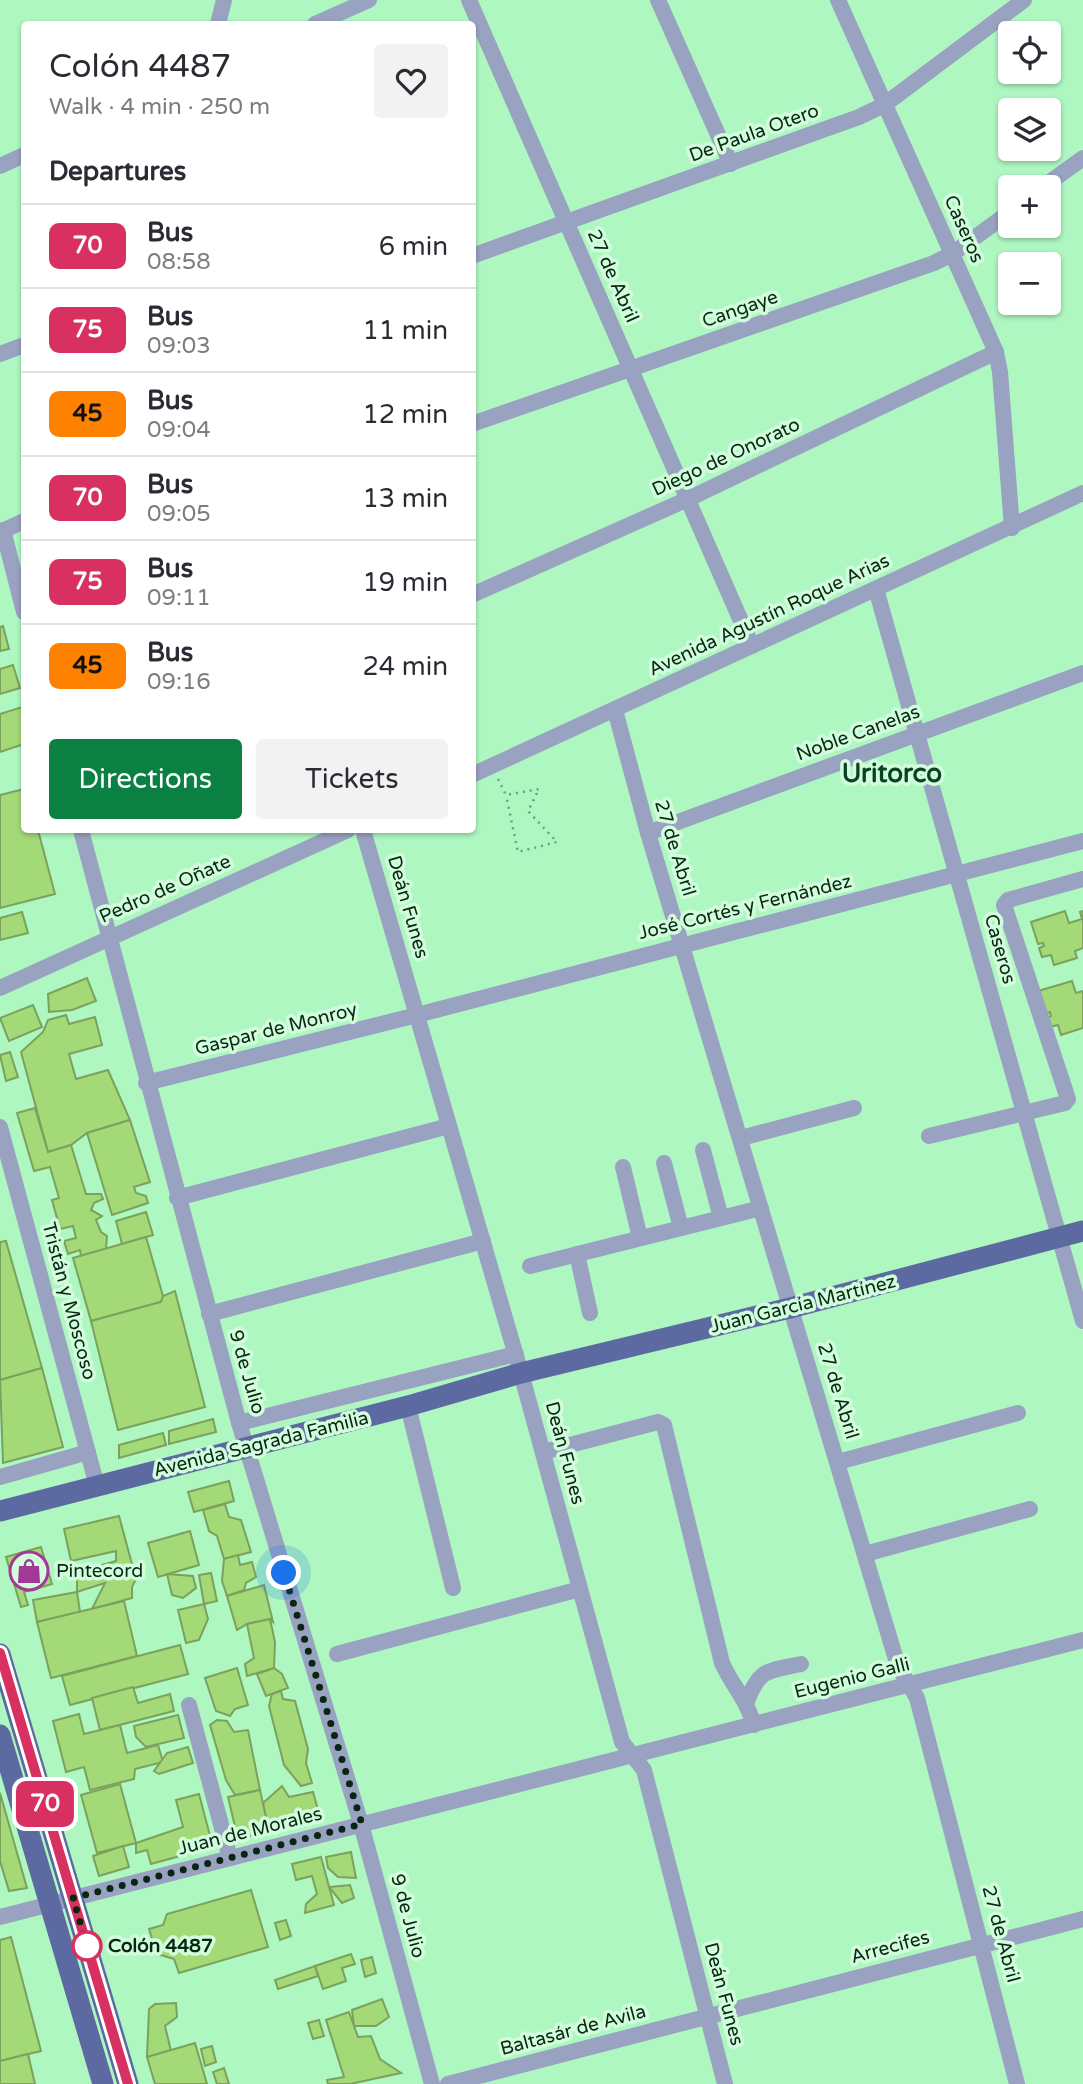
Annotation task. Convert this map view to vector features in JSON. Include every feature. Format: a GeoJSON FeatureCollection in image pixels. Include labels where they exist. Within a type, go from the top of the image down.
{"type":"FeatureCollection","features":[{"type":"Feature","properties":{"kind":"main road","name":"Juan García Martínez"},"geometry":{"type":"LineString","coordinates":[[519,1364],[790,1308],[1083,1231]]}},
{"type":"Feature","properties":{"kind":"main road","name":"Avenida Sagrada Familia"},"geometry":{"type":"LineString","coordinates":[[0,1511],[408,1406],[519,1364]]}},
{"type":"Feature","properties":{"kind":"main road"},"geometry":{"type":"LineString","coordinates":[[0,1654],[128,2084]]}},
{"type":"Feature","properties":{"kind":"main road"},"geometry":{"type":"LineString","coordinates":[[0,1735],[103,2084]]}},
{"type":"Feature","properties":{"kind":"street"},"geometry":{"type":"LineString","coordinates":[[219,21],[223,0]]}},
{"type":"Feature","properties":{"kind":"street"},"geometry":{"type":"LineString","coordinates":[[322,21],[369,0]]}},
{"type":"Feature","properties":{"kind":"street","name":"27 de Abril"},"geometry":{"type":"LineString","coordinates":[[469,0],[752,646]]}},
{"type":"Feature","properties":{"kind":"street"},"geometry":{"type":"LineString","coordinates":[[659,0],[731,164]]}},
{"type":"Feature","properties":{"kind":"street","name":"Caseros"},"geometry":{"type":"LineString","coordinates":[[838,0],[996,352],[1000,372],[1012,528]]}},
{"type":"Feature","properties":{"kind":"street","name":"De Paula Otero"},"geometry":{"type":"LineString","coordinates":[[476,255],[859,117],[884,105],[1024,0]]}},
{"type":"Feature","properties":{"kind":"street"},"geometry":{"type":"LineString","coordinates":[[0,166],[21,156]]}},
{"type":"Feature","properties":{"kind":"street"},"geometry":{"type":"LineString","coordinates":[[1060,175],[1083,158]]}},
{"type":"Feature","properties":{"kind":"street","name":"Cangaye"},"geometry":{"type":"LineString","coordinates":[[476,423],[952,254],[998,221]]}},
{"type":"Feature","properties":{"kind":"street"},"geometry":{"type":"LineString","coordinates":[[0,354],[21,346]]}},
{"type":"Feature","properties":{"kind":"street","name":"Diego de Onorato"},"geometry":{"type":"LineString","coordinates":[[476,593],[688,499],[996,352]]}},
{"type":"Feature","properties":{"kind":"street","name":"Avenida Agustín Roque Arias"},"geometry":{"type":"LineString","coordinates":[[476,773],[1083,493]]}},
{"type":"Feature","properties":{"kind":"street"},"geometry":{"type":"LineString","coordinates":[[21,522],[2,531],[21,601]]}},
{"type":"Feature","properties":{"kind":"street","name":"Caseros"},"geometry":{"type":"LineString","coordinates":[[876,589],[1083,1321]]}},
{"type":"Feature","properties":{"kind":"street","name":"Noble Canelas"},"geometry":{"type":"LineString","coordinates":[[648,833],[1083,673]]}},
{"type":"Feature","properties":{"kind":"street","name":"27 de Abril"},"geometry":{"type":"LineString","coordinates":[[615,710],[648,833],[898,1666],[917,1698],[1017,2084]]}},
{"type":"Feature","properties":{"kind":"street","name":"9 de Julio"},"geometry":{"type":"LineString","coordinates":[[81,833],[239,1423],[362,1824],[432,2084]]}},
{"type":"Feature","properties":{"kind":"street","name":"Pedro de Oñate"},"geometry":{"type":"LineString","coordinates":[[0,988],[341,833]]}},
{"type":"Feature","properties":{"kind":"street","name":"Deán Funes"},"geometry":{"type":"LineString","coordinates":[[364,833],[519,1364],[622,1742],[644,1770],[726,2084]]}},
{"type":"Feature","properties":{"kind":"street","name":"José Cortés y Fernández"},"geometry":{"type":"LineString","coordinates":[[417,1016],[682,944],[1083,841]]}},
{"type":"Feature","properties":{"kind":"street"},"geometry":{"type":"LineString","coordinates":[[929,1136],[1065,1103],[1068,1099],[1004,905],[1008,900],[1083,879]]}},
{"type":"Feature","properties":{"kind":"street","name":"Gaspar de Monroy"},"geometry":{"type":"LineString","coordinates":[[146,1083],[417,1016]]}},
{"type":"Feature","properties":{"kind":"street"},"geometry":{"type":"LineString","coordinates":[[741,1138],[853,1108]]}},
{"type":"Feature","properties":{"kind":"street"},"geometry":{"type":"LineString","coordinates":[[177,1199],[449,1126]]}},
{"type":"Feature","properties":{"kind":"street","name":"Tristán y Moscoso"},"geometry":{"type":"LineString","coordinates":[[0,1127],[97,1486]]}},
{"type":"Feature","properties":{"kind":"street"},"geometry":{"type":"LineString","coordinates":[[703,1150],[721,1218]]}},
{"type":"Feature","properties":{"kind":"street"},"geometry":{"type":"LineString","coordinates":[[664,1163],[681,1228]]}},
{"type":"Feature","properties":{"kind":"street"},"geometry":{"type":"LineString","coordinates":[[623,1167],[640,1238]]}},
{"type":"Feature","properties":{"kind":"street"},"geometry":{"type":"LineString","coordinates":[[530,1266],[761,1208]]}},
{"type":"Feature","properties":{"kind":"street"},"geometry":{"type":"LineString","coordinates":[[209,1314],[483,1241]]}},
{"type":"Feature","properties":{"kind":"street"},"geometry":{"type":"LineString","coordinates":[[577,1254],[590,1312]]}},
{"type":"Feature","properties":{"kind":"street"},"geometry":{"type":"LineString","coordinates":[[239,1423],[519,1364]]}},
{"type":"Feature","properties":{"kind":"street"},"geometry":{"type":"LineString","coordinates":[[408,1406],[453,1588]]}},
{"type":"Feature","properties":{"kind":"street"},"geometry":{"type":"LineString","coordinates":[[838,1462],[1018,1413]]}},
{"type":"Feature","properties":{"kind":"street"},"geometry":{"type":"LineString","coordinates":[[543,1452],[658,1422],[664,1425],[722,1663],[729,1679],[747,1701],[754,1725]]}},
{"type":"Feature","properties":{"kind":"street"},"geometry":{"type":"LineString","coordinates":[[0,1477],[88,1452]]}},
{"type":"Feature","properties":{"kind":"street"},"geometry":{"type":"LineString","coordinates":[[865,1554],[1030,1508]]}},
{"type":"Feature","properties":{"kind":"street"},"geometry":{"type":"LineString","coordinates":[[337,1654],[580,1589]]}},
{"type":"Feature","properties":{"kind":"street","name":"Eugenio Galli"},"geometry":{"type":"LineString","coordinates":[[632,1757],[1083,1640]]}},
{"type":"Feature","properties":{"kind":"street"},"geometry":{"type":"LineString","coordinates":[[747,1701],[755,1679],[765,1671],[801,1664]]}},
{"type":"Feature","properties":{"kind":"street"},"geometry":{"type":"LineString","coordinates":[[189,1705],[230,1857]]}},
{"type":"Feature","properties":{"kind":"street","name":"Juan de Morales"},"geometry":{"type":"LineString","coordinates":[[0,1917],[632,1757]]}},
{"type":"Feature","properties":{"kind":"street","name":"Arrecifes"},"geometry":{"type":"LineString","coordinates":[[709,2016],[1083,1919]]}},
{"type":"Feature","properties":{"kind":"street","name":"Baltasár de Avila"},"geometry":{"type":"LineString","coordinates":[[449,2084],[709,2016]]}},
{"type":"Feature","properties":{"kind":"path"},"geometry":{"type":"LineString","coordinates":[[492,766],[506,795],[517,852],[557,842],[528,811],[540,789],[506,795]]}},
{"type":"Feature","properties":{"kind":"building"},"geometry":{"type":"Polygon","coordinates":[[[3,626],[9,649],[0,651],[0,627],[3,626]]]}},
{"type":"Feature","properties":{"kind":"building"},"geometry":{"type":"Polygon","coordinates":[[[13,665],[20,688],[0,694],[0,669],[13,665]]]}},
{"type":"Feature","properties":{"kind":"building"},"geometry":{"type":"Polygon","coordinates":[[[21,707],[21,745],[0,752],[0,714],[21,707]]]}},
{"type":"Feature","properties":{"kind":"building"},"geometry":{"type":"Polygon","coordinates":[[[21,790],[21,833],[39,833],[55,894],[0,908],[0,795],[21,790]]]}},
{"type":"Feature","properties":{"kind":"building"},"geometry":{"type":"Polygon","coordinates":[[[1065,911],[1069,923],[1082,919],[1080,912],[1083,911],[1083,948],[1075,951],[1077,958],[1054,965],[1051,955],[1042,957],[1039,948],[1044,946],[1043,943],[1038,944],[1031,922],[1065,911]]]}},
{"type":"Feature","properties":{"kind":"building"},"geometry":{"type":"Polygon","coordinates":[[[22,912],[28,933],[0,940],[0,918],[22,912]]]}},
{"type":"Feature","properties":{"kind":"building"},"geometry":{"type":"Polygon","coordinates":[[[87,978],[96,1001],[72,1010],[49,1012],[48,994],[87,978]]]}},
{"type":"Feature","properties":{"kind":"building"},"geometry":{"type":"Polygon","coordinates":[[[1072,981],[1076,993],[1083,991],[1083,1028],[1061,1035],[1058,1025],[1049,1027],[1047,1018],[1051,1016],[1050,1012],[1045,1014],[1038,991],[1072,981]]]}},
{"type":"Feature","properties":{"kind":"building"},"geometry":{"type":"Polygon","coordinates":[[[33,1005],[42,1027],[9,1041],[0,1018],[33,1005]]]}},
{"type":"Feature","properties":{"kind":"building"},"geometry":{"type":"Polygon","coordinates":[[[66,1015],[69,1024],[95,1017],[102,1045],[69,1054],[76,1079],[108,1070],[130,1120],[87,1133],[71,1145],[48,1152],[21,1052],[43,1032],[48,1020],[66,1015]]]}},
{"type":"Feature","properties":{"kind":"building"},"geometry":{"type":"Polygon","coordinates":[[[10,1052],[18,1077],[6,1081],[0,1055],[10,1052]]]}},
{"type":"Feature","properties":{"kind":"building"},"geometry":{"type":"Polygon","coordinates":[[[35,1108],[48,1152],[71,1145],[86,1194],[101,1194],[103,1199],[94,1203],[91,1210],[102,1216],[96,1220],[101,1232],[107,1236],[106,1249],[81,1256],[80,1250],[68,1254],[64,1241],[76,1238],[73,1226],[60,1229],[52,1200],[59,1198],[50,1167],[34,1171],[17,1113],[35,1108]]]}},
{"type":"Feature","properties":{"kind":"building"},"geometry":{"type":"Polygon","coordinates":[[[130,1120],[150,1182],[134,1187],[136,1193],[146,1196],[148,1203],[112,1215],[87,1133],[130,1120]]]}},
{"type":"Feature","properties":{"kind":"building"},"geometry":{"type":"Polygon","coordinates":[[[146,1212],[153,1235],[122,1244],[116,1221],[146,1212]]]}},
{"type":"Feature","properties":{"kind":"building"},"geometry":{"type":"Polygon","coordinates":[[[146,1237],[163,1296],[161,1302],[91,1321],[73,1258],[146,1237]]]}},
{"type":"Feature","properties":{"kind":"building"},"geometry":{"type":"Polygon","coordinates":[[[6,1241],[42,1368],[0,1380],[0,1242],[6,1241]]]}},
{"type":"Feature","properties":{"kind":"building"},"geometry":{"type":"Polygon","coordinates":[[[175,1291],[205,1407],[118,1430],[91,1321],[161,1302],[163,1296],[175,1291]]]}},
{"type":"Feature","properties":{"kind":"building"},"geometry":{"type":"Polygon","coordinates":[[[42,1368],[63,1447],[3,1463],[0,1380],[42,1368]]]}},
{"type":"Feature","properties":{"kind":"building"},"geometry":{"type":"Polygon","coordinates":[[[213,1419],[216,1432],[169,1444],[169,1431],[213,1419]]]}},
{"type":"Feature","properties":{"kind":"building"},"geometry":{"type":"Polygon","coordinates":[[[163,1433],[166,1445],[119,1458],[119,1445],[163,1433]]]}},
{"type":"Feature","properties":{"kind":"building"},"geometry":{"type":"Polygon","coordinates":[[[229,1481],[234,1501],[194,1512],[188,1492],[229,1481]]]}},
{"type":"Feature","properties":{"kind":"building"},"geometry":{"type":"Polygon","coordinates":[[[225,1504],[229,1517],[241,1520],[251,1552],[224,1559],[217,1536],[209,1531],[203,1510],[225,1504]]]}},
{"type":"Feature","properties":{"kind":"building"},"geometry":{"type":"Polygon","coordinates":[[[119,1516],[136,1579],[132,1587],[132,1598],[92,1609],[105,1583],[77,1592],[77,1572],[116,1561],[116,1551],[71,1561],[64,1529],[119,1516]]]}},
{"type":"Feature","properties":{"kind":"building"},"geometry":{"type":"Polygon","coordinates":[[[190,1531],[199,1565],[158,1577],[148,1543],[190,1531]]]}},
{"type":"Feature","properties":{"kind":"building","name":"Pintecord"},"geometry":{"type":"Polygon","coordinates":[[[41,1547],[52,1584],[24,1592],[28,1605],[21,1607],[6,1557],[41,1547]]]}},
{"type":"Feature","properties":{"kind":"building"},"geometry":{"type":"Polygon","coordinates":[[[238,1555],[240,1565],[252,1562],[256,1577],[246,1583],[244,1590],[227,1596],[222,1581],[224,1559],[238,1555]]]}},
{"type":"Feature","properties":{"kind":"building"},"geometry":{"type":"Polygon","coordinates":[[[211,1573],[217,1601],[204,1604],[199,1575],[211,1573]]]}},
{"type":"Feature","properties":{"kind":"building"},"geometry":{"type":"Polygon","coordinates":[[[167,1574],[193,1576],[196,1588],[183,1598],[172,1595],[167,1574]]]}},
{"type":"Feature","properties":{"kind":"building"},"geometry":{"type":"Polygon","coordinates":[[[264,1585],[273,1622],[270,1619],[247,1624],[237,1630],[227,1596],[264,1585]]]}},
{"type":"Feature","properties":{"kind":"building"},"geometry":{"type":"Polygon","coordinates":[[[77,1592],[80,1612],[37,1622],[33,1600],[77,1592]]]}},
{"type":"Feature","properties":{"kind":"building"},"geometry":{"type":"Polygon","coordinates":[[[124,1601],[137,1656],[51,1678],[37,1622],[124,1601]]]}},
{"type":"Feature","properties":{"kind":"building"},"geometry":{"type":"Polygon","coordinates":[[[204,1604],[208,1619],[199,1640],[186,1643],[178,1610],[204,1604]]]}},
{"type":"Feature","properties":{"kind":"building"},"geometry":{"type":"Polygon","coordinates":[[[270,1619],[275,1642],[274,1668],[247,1676],[245,1664],[254,1658],[247,1624],[270,1619]]]}},
{"type":"Feature","properties":{"kind":"building"},"geometry":{"type":"Polygon","coordinates":[[[180,1645],[188,1674],[70,1705],[62,1676],[180,1645]]]}},
{"type":"Feature","properties":{"kind":"building"},"geometry":{"type":"Polygon","coordinates":[[[237,1668],[248,1705],[235,1709],[230,1716],[216,1711],[205,1678],[237,1668]]]}},
{"type":"Feature","properties":{"kind":"building"},"geometry":{"type":"Polygon","coordinates":[[[274,1668],[282,1674],[288,1688],[266,1696],[257,1674],[274,1668]]]}},
{"type":"Feature","properties":{"kind":"building"},"geometry":{"type":"Polygon","coordinates":[[[133,1687],[138,1703],[170,1694],[174,1711],[100,1730],[92,1698],[133,1687]]]}},
{"type":"Feature","properties":{"kind":"building"},"geometry":{"type":"Polygon","coordinates":[[[281,1691],[283,1699],[295,1701],[308,1749],[306,1763],[312,1783],[301,1786],[284,1765],[269,1706],[272,1694],[281,1691]]]}},
{"type":"Feature","properties":{"kind":"building"},"geometry":{"type":"Polygon","coordinates":[[[79,1714],[84,1734],[120,1725],[127,1753],[158,1745],[163,1762],[135,1769],[134,1779],[90,1790],[84,1767],[66,1772],[53,1721],[79,1714]]]}},
{"type":"Feature","properties":{"kind":"building"},"geometry":{"type":"Polygon","coordinates":[[[178,1715],[184,1738],[146,1747],[136,1737],[134,1726],[178,1715]]]}},
{"type":"Feature","properties":{"kind":"building"},"geometry":{"type":"Polygon","coordinates":[[[217,1720],[227,1721],[234,1732],[248,1730],[260,1790],[235,1795],[226,1780],[210,1725],[217,1720]]]}},
{"type":"Feature","properties":{"kind":"building"},"geometry":{"type":"Polygon","coordinates":[[[188,1747],[193,1763],[159,1774],[154,1771],[167,1753],[188,1747]]]}},
{"type":"Feature","properties":{"kind":"building"},"geometry":{"type":"Polygon","coordinates":[[[120,1784],[136,1843],[97,1853],[81,1795],[120,1784]]]}},
{"type":"Feature","properties":{"kind":"building"},"geometry":{"type":"Polygon","coordinates":[[[282,1786],[289,1797],[313,1792],[318,1810],[299,1821],[268,1827],[263,1803],[282,1786]]]}},
{"type":"Feature","properties":{"kind":"building"},"geometry":{"type":"Polygon","coordinates":[[[260,1790],[268,1827],[273,1831],[238,1839],[228,1797],[260,1790]]]}},
{"type":"Feature","properties":{"kind":"building"},"geometry":{"type":"Polygon","coordinates":[[[0,1793],[27,1888],[9,1891],[0,1861],[0,1793]]]}},
{"type":"Feature","properties":{"kind":"building"},"geometry":{"type":"Polygon","coordinates":[[[199,1794],[213,1847],[151,1864],[147,1850],[136,1853],[136,1843],[183,1827],[176,1800],[199,1794]]]}},
{"type":"Feature","properties":{"kind":"building"},"geometry":{"type":"Polygon","coordinates":[[[123,1846],[129,1867],[99,1876],[93,1856],[123,1846]]]}},
{"type":"Feature","properties":{"kind":"building"},"geometry":{"type":"Polygon","coordinates":[[[351,1852],[356,1878],[338,1877],[328,1868],[326,1857],[351,1852]]]}},
{"type":"Feature","properties":{"kind":"building"},"geometry":{"type":"Polygon","coordinates":[[[321,1857],[334,1905],[305,1913],[306,1904],[317,1894],[312,1876],[296,1880],[292,1864],[321,1857]]]}},
{"type":"Feature","properties":{"kind":"building"},"geometry":{"type":"Polygon","coordinates":[[[350,1885],[354,1898],[342,1903],[329,1887],[350,1885]]]}},
{"type":"Feature","properties":{"kind":"building"},"geometry":{"type":"Polygon","coordinates":[[[251,1890],[268,1947],[179,1973],[174,1959],[157,1954],[149,1929],[163,1925],[167,1914],[251,1890]]]}},
{"type":"Feature","properties":{"kind":"building"},"geometry":{"type":"Polygon","coordinates":[[[286,1920],[291,1936],[280,1940],[275,1923],[286,1920]]]}},
{"type":"Feature","properties":{"kind":"building"},"geometry":{"type":"Polygon","coordinates":[[[11,1937],[41,2051],[0,2061],[0,1940],[11,1937]]]}},
{"type":"Feature","properties":{"kind":"building"},"geometry":{"type":"Polygon","coordinates":[[[351,1954],[355,1964],[342,1968],[346,1981],[323,1989],[315,1966],[351,1954]]]}},
{"type":"Feature","properties":{"kind":"building"},"geometry":{"type":"Polygon","coordinates":[[[372,1957],[376,1973],[365,1977],[361,1960],[372,1957]]]}},
{"type":"Feature","properties":{"kind":"building"},"geometry":{"type":"Polygon","coordinates":[[[315,1966],[318,1976],[278,1989],[275,1980],[315,1966]]]}},
{"type":"Feature","properties":{"kind":"building"},"geometry":{"type":"Polygon","coordinates":[[[382,1999],[389,2017],[376,2026],[354,2026],[352,2010],[382,1999]]]}},
{"type":"Feature","properties":{"kind":"building"},"geometry":{"type":"Polygon","coordinates":[[[176,2003],[177,2017],[165,2026],[171,2051],[147,2057],[149,2009],[155,2004],[176,2003]]]}},
{"type":"Feature","properties":{"kind":"building"},"geometry":{"type":"Polygon","coordinates":[[[349,2012],[358,2037],[371,2036],[380,2059],[401,2073],[350,2084],[328,2084],[327,2080],[344,2077],[326,2020],[349,2012]]]}},
{"type":"Feature","properties":{"kind":"building"},"geometry":{"type":"Polygon","coordinates":[[[319,2020],[324,2036],[313,2039],[308,2023],[319,2020]]]}},
{"type":"Feature","properties":{"kind":"building"},"geometry":{"type":"Polygon","coordinates":[[[195,2043],[207,2084],[155,2084],[147,2057],[195,2043]]]}},
{"type":"Feature","properties":{"kind":"building"},"geometry":{"type":"Polygon","coordinates":[[[212,2046],[216,2062],[205,2066],[201,2049],[212,2046]]]}},
{"type":"Feature","properties":{"kind":"building"},"geometry":{"type":"Polygon","coordinates":[[[28,2054],[35,2084],[0,2084],[0,2061],[28,2054]]]}},
{"type":"Feature","properties":{"kind":"building"},"geometry":{"type":"Polygon","coordinates":[[[224,2068],[229,2084],[217,2084],[213,2072],[224,2068]]]}},
{"type":"Feature","properties":{"kind":"bus line","name":"70"},"geometry":{"type":"LineString","coordinates":[[0,1653],[128,2084]]}},
{"type":"Feature","properties":{"kind":"place","name":"Pintecord"},"geometry":{"type":"Point","coordinates":[29,1571]}},
{"type":"Feature","properties":{"kind":"place","name":"Colón 4487"},"geometry":{"type":"Point","coordinates":[87,1946]}},
{"type":"Feature","properties":{"kind":"district","name":"Uritorco"},"geometry":{"type":"Point","coordinates":[892,773]}},
{"type":"Feature","properties":{"kind":"route"},"geometry":{"type":"LineString","coordinates":[[87,1946],[73,1898],[362,1824],[284,1573]]}}]}
